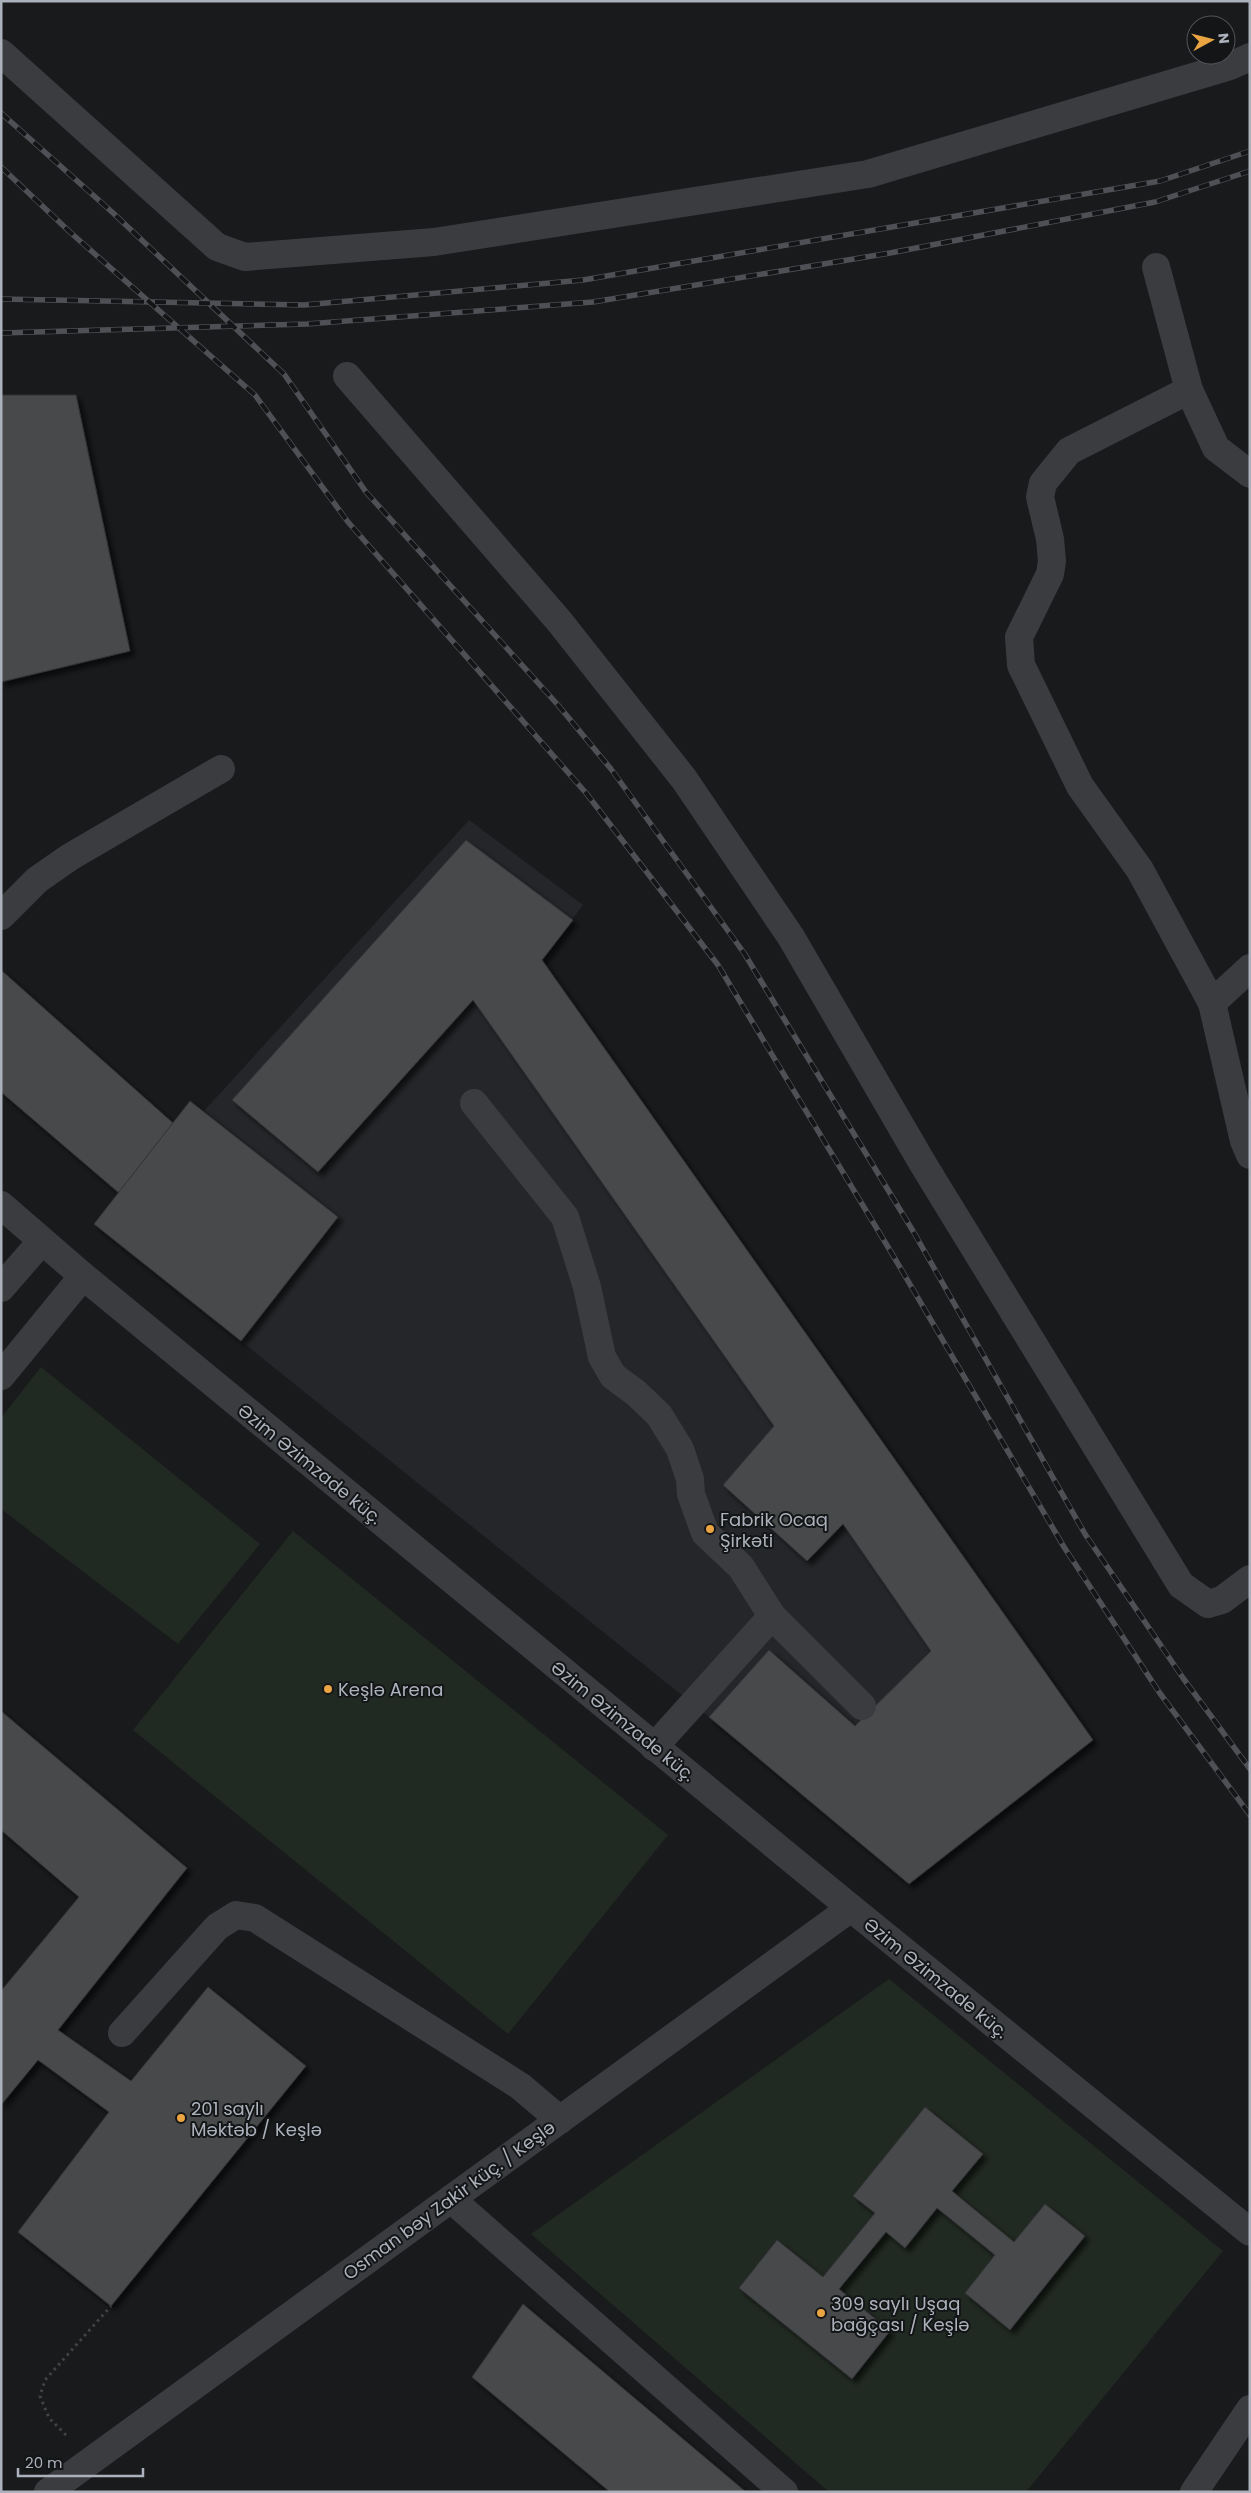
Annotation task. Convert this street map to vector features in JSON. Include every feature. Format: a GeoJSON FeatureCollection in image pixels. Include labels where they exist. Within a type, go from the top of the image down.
{"type":"FeatureCollection","features":[{"type":"Feature","properties":{"kind":"street"},"geometry":{"type":"LineString","coordinates":[[1,53],[216,247],[245,257],[434,242],[868,174],[1230,66],[1250,57]]}},
{"type":"Feature","properties":{"kind":"street"},"geometry":{"type":"LineString","coordinates":[[1156,267],[1189,390],[1216,448],[1250,474]]}},
{"type":"Feature","properties":{"kind":"street"},"geometry":{"type":"LineString","coordinates":[[347,376],[559,621],[684,779],[791,937],[923,1164],[1181,1585],[1208,1604],[1222,1600],[1250,1579]]}},
{"type":"Feature","properties":{"kind":"street"},"geometry":{"type":"LineString","coordinates":[[1189,390],[1069,451],[1044,483],[1040,497],[1050,539],[1052,561],[1050,574],[1019,636],[1021,665],[1080,786],[1140,870],[1212,1003],[1244,1141],[1250,1155]]}},
{"type":"Feature","properties":{"kind":"street"},"geometry":{"type":"LineString","coordinates":[[1,916],[37,880],[70,857],[221,769]]}},
{"type":"Feature","properties":{"kind":"street"},"geometry":{"type":"LineString","coordinates":[[1212,1003],[1250,968]]}},
{"type":"Feature","properties":{"kind":"street"},"geometry":{"type":"LineString","coordinates":[[474,1103],[565,1217],[586,1287],[602,1357],[613,1376],[636,1393],[659,1415],[680,1449],[690,1479],[691,1494],[705,1533],[741,1567],[772,1616],[862,1706]]}},
{"type":"Feature","properties":{"kind":"street","name":"Əzim Əzimzade küç."},"geometry":{"type":"LineString","coordinates":[[1,1204],[41,1242],[654,1747],[1250,2232]]}},
{"type":"Feature","properties":{"kind":"street"},"geometry":{"type":"LineString","coordinates":[[1,1288],[41,1242]]}},
{"type":"Feature","properties":{"kind":"street"},"geometry":{"type":"LineString","coordinates":[[1,1376],[83,1276]]}},
{"type":"Feature","properties":{"kind":"street"},"geometry":{"type":"LineString","coordinates":[[654,1747],[772,1616]]}},
{"type":"Feature","properties":{"kind":"street","name":"Osman bəy Zakir küç. / Keşlə"},"geometry":{"type":"LineString","coordinates":[[48,2492],[851,1908]]}},
{"type":"Feature","properties":{"kind":"street"},"geometry":{"type":"LineString","coordinates":[[122,2033],[217,1927],[236,1915],[254,1918],[520,2086],[560,2120]]}},
{"type":"Feature","properties":{"kind":"street"},"geometry":{"type":"LineString","coordinates":[[451,2199],[784,2492]]}},
{"type":"Feature","properties":{"kind":"street"},"geometry":{"type":"LineString","coordinates":[[1194,2492],[1250,2409]]}},
{"type":"Feature","properties":{"kind":"path"},"geometry":{"type":"LineString","coordinates":[[91,2461],[49,2418],[40,2396],[45,2380],[112,2306]]}},
{"type":"Feature","properties":{"kind":"shaded area","name":"Fabrik Ocaq Şirkəti"},"geometry":{"type":"Polygon","coordinates":[[[469,820],[583,905],[542,960],[1093,1740],[909,1884],[709,1717],[241,1341],[338,1217],[204,1111],[469,820]]]}},
{"type":"Feature","properties":{"kind":"shaded area"},"geometry":{"type":"Polygon","coordinates":[[[41,1367],[260,1544],[178,1644],[1,1509],[1,1418],[41,1367]]]}},
{"type":"Feature","properties":{"kind":"shaded area"},"geometry":{"type":"Polygon","coordinates":[[[293,1531],[668,1835],[508,2034],[133,1730],[293,1531]]]}},
{"type":"Feature","properties":{"kind":"shaded area"},"geometry":{"type":"Polygon","coordinates":[[[889,1979],[1223,2251],[1026,2492],[829,2492],[531,2234],[889,1979]]]}},
{"type":"Feature","properties":{"kind":"building"},"geometry":{"type":"Polygon","coordinates":[[[1,395],[76,395],[130,651],[1,682],[1,395]]]}},
{"type":"Feature","properties":{"kind":"building"},"geometry":{"type":"Polygon","coordinates":[[[466,840],[573,920],[542,960],[1093,1740],[909,1884],[709,1717],[769,1650],[855,1726],[931,1651],[843,1524],[807,1561],[723,1485],[774,1426],[473,1000],[318,1172],[232,1100],[466,840]]]}},
{"type":"Feature","properties":{"kind":"building"},"geometry":{"type":"Polygon","coordinates":[[[1,970],[173,1123],[119,1193],[1,1092],[1,970]]]}},
{"type":"Feature","properties":{"kind":"building"},"geometry":{"type":"Polygon","coordinates":[[[190,1101],[338,1217],[241,1341],[94,1224],[190,1101]]]}},
{"type":"Feature","properties":{"kind":"building"},"geometry":{"type":"Polygon","coordinates":[[[1,1711],[187,1868],[58,2030],[131,2081],[208,1987],[306,2066],[111,2306],[18,2232],[109,2112],[38,2060],[1,2105],[1,1991],[79,1897],[1,1830],[1,1711]]]}},
{"type":"Feature","properties":{"kind":"building"},"geometry":{"type":"Polygon","coordinates":[[[925,2107],[983,2154],[952,2191],[1014,2242],[1045,2204],[1085,2236],[1010,2330],[965,2293],[995,2255],[937,2208],[905,2248],[886,2232],[839,2289],[890,2331],[852,2379],[739,2288],[777,2240],[823,2277],[875,2213],[853,2196],[925,2107]]]}},
{"type":"Feature","properties":{"kind":"building"},"geometry":{"type":"Polygon","coordinates":[[[523,2304],[746,2492],[610,2492],[472,2377],[523,2304]]]}},
{"type":"Feature","properties":{"kind":"railway"},"geometry":{"type":"LineString","coordinates":[[1,113],[112,212],[284,374],[366,492],[558,705],[611,769],[744,953],[913,1231],[1085,1534],[1183,1678],[1250,1769]]}},
{"type":"Feature","properties":{"kind":"railway"},"geometry":{"type":"LineString","coordinates":[[1,299],[304,305],[583,280],[1160,181],[1250,151]]}},
{"type":"Feature","properties":{"kind":"railway"},"geometry":{"type":"LineString","coordinates":[[1,167],[71,233],[255,395],[348,522],[586,793],[718,965],[891,1252],[1064,1547],[1159,1692],[1250,1815]]}},
{"type":"Feature","properties":{"kind":"railway"},"geometry":{"type":"LineString","coordinates":[[1,333],[307,324],[593,302],[890,253],[1155,202],[1250,171]]}},
{"type":"Feature","properties":{"kind":"place","name":"Fabrik Ocaq Şirkəti"},"geometry":{"type":"Point","coordinates":[710,1529]}},
{"type":"Feature","properties":{"kind":"place","name":"Keşlə Arena"},"geometry":{"type":"Point","coordinates":[328,1689]}},
{"type":"Feature","properties":{"kind":"place","name":"201 saylı Məktəb / Keşlə"},"geometry":{"type":"Point","coordinates":[181,2118]}},
{"type":"Feature","properties":{"kind":"place","name":"309 saylı Uşaq bağçası / Keşlə"},"geometry":{"type":"Point","coordinates":[821,2313]}}]}
